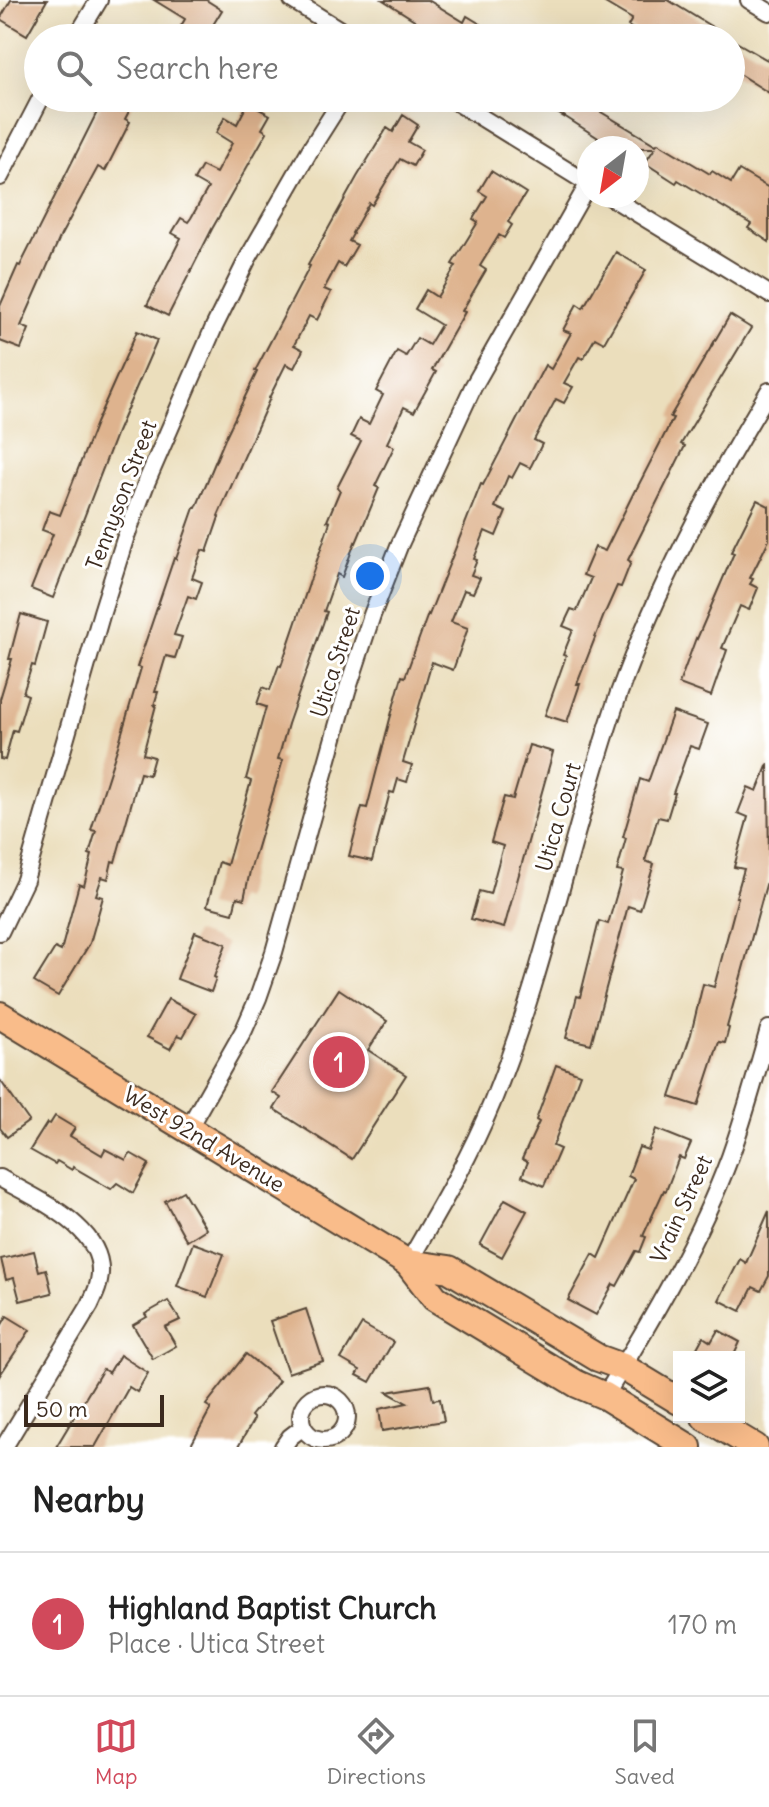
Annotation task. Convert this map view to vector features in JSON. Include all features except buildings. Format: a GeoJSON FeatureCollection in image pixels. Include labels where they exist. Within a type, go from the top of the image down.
{"type":"FeatureCollection","features":[{"type":"Feature","properties":{"kind":"main road","name":"West 92nd Avenue"},"geometry":{"type":"LineString","coordinates":[[0,1015],[408,1263],[435,1298],[688,1447]]}},
{"type":"Feature","properties":{"kind":"main road","name":"West 92nd Avenue"},"geometry":{"type":"LineString","coordinates":[[408,1263],[449,1269],[598,1358],[623,1367],[673,1397]]}},
{"type":"Feature","properties":{"kind":"main road"},"geometry":{"type":"LineString","coordinates":[[715,1423],[755,1447]]}},
{"type":"Feature","properties":{"kind":"street"},"geometry":{"type":"LineString","coordinates":[[84,24],[99,0]]}},
{"type":"Feature","properties":{"kind":"street"},"geometry":{"type":"LineString","coordinates":[[292,0],[331,24]]}},
{"type":"Feature","properties":{"kind":"street"},"geometry":{"type":"LineString","coordinates":[[749,0],[769,12]]}},
{"type":"Feature","properties":{"kind":"street"},"geometry":{"type":"LineString","coordinates":[[0,177],[34,112]]}},
{"type":"Feature","properties":{"kind":"street","name":"Tennyson Street"},"geometry":{"type":"LineString","coordinates":[[0,932],[25,880],[102,612],[147,481],[214,327],[248,258],[334,112]]}},
{"type":"Feature","properties":{"kind":"street"},"geometry":{"type":"LineString","coordinates":[[473,112],[577,177]]}},
{"type":"Feature","properties":{"kind":"street","name":"Utica Street"},"geometry":{"type":"LineString","coordinates":[[188,1129],[244,1030],[258,998],[274,952],[347,691],[399,546],[473,387],[577,205]]}},
{"type":"Feature","properties":{"kind":"street"},"geometry":{"type":"LineString","coordinates":[[629,208],[769,294]]}},
{"type":"Feature","properties":{"kind":"street","name":"Utica Court"},"geometry":{"type":"LineString","coordinates":[[408,1263],[471,1149],[507,1061],[527,1004],[601,745],[639,644],[703,504],[769,391]]}},
{"type":"Feature","properties":{"kind":"street","name":"Vrain Street"},"geometry":{"type":"LineString","coordinates":[[605,1396],[657,1307],[704,1217],[729,1160],[769,1029]]}},
{"type":"Feature","properties":{"kind":"street"},"geometry":{"type":"LineString","coordinates":[[0,1178],[77,1225],[92,1242],[100,1280],[90,1305],[4,1447]]}},
{"type":"Feature","properties":{"kind":"street"},"geometry":{"type":"LineString","coordinates":[[283,1447],[303,1427]]}},
{"type":"Feature","properties":{"kind":"place","name":"Highland Baptist Church"},"geometry":{"type":"Point","coordinates":[339,1062]}}]}
